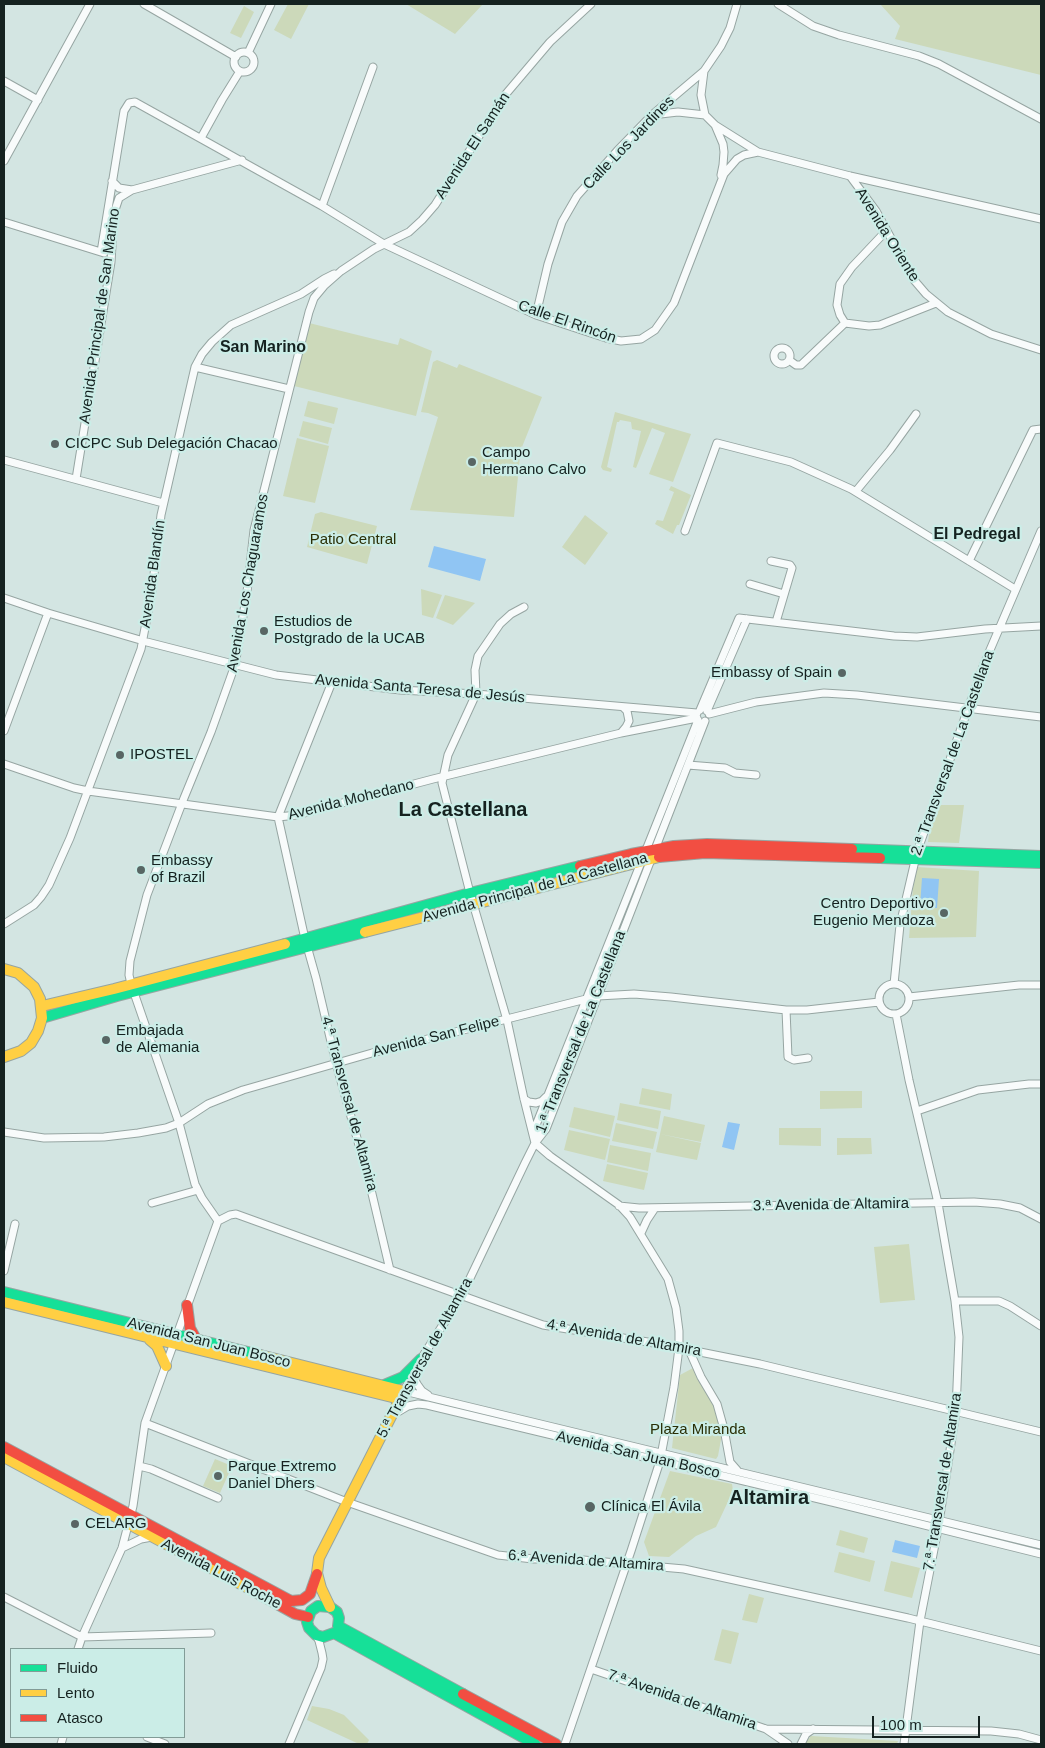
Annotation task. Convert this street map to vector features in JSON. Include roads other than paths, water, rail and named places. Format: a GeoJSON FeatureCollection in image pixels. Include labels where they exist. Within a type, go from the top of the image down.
{"type":"FeatureCollection","features":[{"type":"Feature","properties":{"kind":"main road","name":"Avenida Principal de La Castellana"},"geometry":{"type":"LineString","coordinates":[[42,1006],[133,988],[674,846],[707,844],[1041,863]]}},
{"type":"Feature","properties":{"kind":"main road","name":"Avenida Principal de La Castellana"},"geometry":{"type":"LineString","coordinates":[[916,855],[1041,856]]}},
{"type":"Feature","properties":{"kind":"main road"},"geometry":{"type":"LineString","coordinates":[[4,969],[18,973],[29,982],[37,992],[42,1006],[42,1018],[38,1031],[31,1042],[21,1051],[4,1057]]}},
{"type":"Feature","properties":{"kind":"main road","name":"Avenida Principal de La Castellana"},"geometry":{"type":"LineString","coordinates":[[42,1018],[133,988]]}},
{"type":"Feature","properties":{"kind":"main road","name":"Avenida San Juan Bosco"},"geometry":{"type":"LineString","coordinates":[[4,1292],[175,1340],[406,1394]]}},
{"type":"Feature","properties":{"kind":"main road","name":"Avenida San Juan Bosco"},"geometry":{"type":"LineString","coordinates":[[4,1302],[147,1338],[196,1339],[380,1389]]}},
{"type":"Feature","properties":{"kind":"main road"},"geometry":{"type":"LineString","coordinates":[[187,1305],[190,1328],[196,1339]]}},
{"type":"Feature","properties":{"kind":"main road"},"geometry":{"type":"LineString","coordinates":[[147,1338],[157,1346],[166,1366]]}},
{"type":"Feature","properties":{"kind":"main road"},"geometry":{"type":"LineString","coordinates":[[388,1421],[388,1403],[380,1389],[403,1377],[421,1359]]}},
{"type":"Feature","properties":{"kind":"main road","name":"5.ª Transversal de Altamira"},"geometry":{"type":"LineString","coordinates":[[286,1599],[297,1602],[306,1598],[313,1589],[318,1573],[319,1558],[388,1421],[406,1394]]}},
{"type":"Feature","properties":{"kind":"main road","name":"Avenida Luis Roche"},"geometry":{"type":"LineString","coordinates":[[4,1447],[129,1520],[154,1537],[295,1614],[308,1617]]}},
{"type":"Feature","properties":{"kind":"main road","name":"Avenida Luis Roche"},"geometry":{"type":"LineString","coordinates":[[4,1456],[129,1520],[205,1554],[286,1599]]}},
{"type":"Feature","properties":{"kind":"main road","name":"5.ª Transversal de Altamira"},"geometry":{"type":"LineString","coordinates":[[318,1573],[323,1594],[330,1607]]}},
{"type":"Feature","properties":{"kind":"main road"},"geometry":{"type":"LineString","coordinates":[[535,1744],[334,1633],[323,1637],[316,1635],[309,1628],[308,1617],[311,1610],[318,1606],[330,1607],[337,1612],[339,1618],[338,1626],[556,1744]]}},
{"type":"Feature","properties":{"kind":"street"},"geometry":{"type":"LineString","coordinates":[[4,161],[90,4]]}},
{"type":"Feature","properties":{"kind":"street"},"geometry":{"type":"LineString","coordinates":[[144,4],[236,56]]}},
{"type":"Feature","properties":{"kind":"street"},"geometry":{"type":"LineString","coordinates":[[248,52],[271,4]]}},
{"type":"Feature","properties":{"kind":"street","name":"Avenida El Samán"},"geometry":{"type":"LineString","coordinates":[[342,271],[384,244],[409,232],[435,205],[505,95],[550,42],[591,4]]}},
{"type":"Feature","properties":{"kind":"street","name":"Calle Los Jardines"},"geometry":{"type":"LineString","coordinates":[[536,314],[548,264],[562,222],[578,196],[594,176],[652,115],[704,71],[721,46],[737,4]]}},
{"type":"Feature","properties":{"kind":"street","name":"Calle Los Jardines"},"geometry":{"type":"LineString","coordinates":[[735,13],[742,4]]}},
{"type":"Feature","properties":{"kind":"street"},"geometry":{"type":"LineString","coordinates":[[778,4],[813,26],[839,35],[919,56],[940,64],[1041,119]]}},
{"type":"Feature","properties":{"kind":"street"},"geometry":{"type":"LineString","coordinates":[[236,56],[240,53],[248,52]]}},
{"type":"Feature","properties":{"kind":"street"},"geometry":{"type":"LineString","coordinates":[[240,71],[246,71],[253,65],[254,59],[248,52]]}},
{"type":"Feature","properties":{"kind":"street"},"geometry":{"type":"LineString","coordinates":[[236,56],[235,65],[240,71]]}},
{"type":"Feature","properties":{"kind":"street"},"geometry":{"type":"LineString","coordinates":[[322,206],[373,66]]}},
{"type":"Feature","properties":{"kind":"street"},"geometry":{"type":"LineString","coordinates":[[201,138],[240,71]]}},
{"type":"Feature","properties":{"kind":"street"},"geometry":{"type":"LineString","coordinates":[[652,115],[678,112],[705,115],[701,95],[704,71]]}},
{"type":"Feature","properties":{"kind":"street"},"geometry":{"type":"LineString","coordinates":[[4,81],[38,100]]}},
{"type":"Feature","properties":{"kind":"street","name":"Avenida Principal de San Marino"},"geometry":{"type":"LineString","coordinates":[[101,252],[124,111],[129,103],[136,102],[242,160],[384,244]]}},
{"type":"Feature","properties":{"kind":"street","name":"Avenida Oriente"},"geometry":{"type":"LineString","coordinates":[[705,115],[715,125],[758,152],[850,176],[876,211],[914,280],[936,303],[948,312],[991,334],[1041,350]]}},
{"type":"Feature","properties":{"kind":"street","name":"Calle El Rincón"},"geometry":{"type":"LineString","coordinates":[[384,244],[536,314],[606,338],[621,341],[641,339],[655,330],[674,303],[720,180],[724,158],[723,144],[715,125]]}},
{"type":"Feature","properties":{"kind":"street","name":"Calle El Rincón"},"geometry":{"type":"LineString","coordinates":[[720,180],[737,159],[758,152]]}},
{"type":"Feature","properties":{"kind":"street","name":"Avenida Principal de San Marino"},"geometry":{"type":"LineString","coordinates":[[76,479],[111,255],[112,224],[116,205],[121,196],[132,190],[242,160]]}},
{"type":"Feature","properties":{"kind":"street"},"geometry":{"type":"LineString","coordinates":[[850,176],[1041,218]]}},
{"type":"Feature","properties":{"kind":"street","name":"Avenida Principal de San Marino"},"geometry":{"type":"LineString","coordinates":[[112,181],[120,188],[132,190]]}},
{"type":"Feature","properties":{"kind":"street"},"geometry":{"type":"LineString","coordinates":[[4,222],[111,255]]}},
{"type":"Feature","properties":{"kind":"street"},"geometry":{"type":"LineString","coordinates":[[845,323],[836,305],[840,284],[852,267],[886,231]]}},
{"type":"Feature","properties":{"kind":"street","name":"Avenida Blandín"},"geometry":{"type":"LineString","coordinates":[[4,924],[34,905],[49,885],[70,838],[139,657],[163,503],[195,367],[202,354],[212,342],[232,325],[301,294],[324,278],[342,271]]}},
{"type":"Feature","properties":{"kind":"street","name":"Avenida Los Chaguaramos"},"geometry":{"type":"LineString","coordinates":[[218,1221],[198,1190],[179,1123],[129,975],[130,962],[147,895],[211,732],[235,665],[247,592],[254,530],[309,312],[314,298],[324,286],[342,271]]}},
{"type":"Feature","properties":{"kind":"street"},"geometry":{"type":"LineString","coordinates":[[301,294],[314,298]]}},
{"type":"Feature","properties":{"kind":"street"},"geometry":{"type":"LineString","coordinates":[[845,323],[869,326],[880,325],[936,303]]}},
{"type":"Feature","properties":{"kind":"street"},"geometry":{"type":"LineString","coordinates":[[789,360],[796,365],[802,365],[845,323]]}},
{"type":"Feature","properties":{"kind":"street"},"geometry":{"type":"LineString","coordinates":[[195,367],[289,389]]}},
{"type":"Feature","properties":{"kind":"street"},"geometry":{"type":"LineString","coordinates":[[856,492],[916,414]]}},
{"type":"Feature","properties":{"kind":"street"},"geometry":{"type":"LineString","coordinates":[[969,560],[1033,430],[1041,429]]}},
{"type":"Feature","properties":{"kind":"street"},"geometry":{"type":"LineString","coordinates":[[684,531],[717,442],[791,462],[856,492],[1015,589]]}},
{"type":"Feature","properties":{"kind":"street"},"geometry":{"type":"LineString","coordinates":[[4,460],[163,503]]}},
{"type":"Feature","properties":{"kind":"street","name":"2.ª Transversal de La Castellana"},"geometry":{"type":"LineString","coordinates":[[894,984],[900,925],[916,855],[970,708],[984,664],[1041,531]]}},
{"type":"Feature","properties":{"kind":"street"},"geometry":{"type":"LineString","coordinates":[[771,561],[790,565],[792,568],[776,622]]}},
{"type":"Feature","properties":{"kind":"street"},"geometry":{"type":"LineString","coordinates":[[750,584],[784,594]]}},
{"type":"Feature","properties":{"kind":"street","name":"Avenida Santa Teresa de Jesús"},"geometry":{"type":"LineString","coordinates":[[4,598],[143,641],[276,675],[400,690],[476,694],[702,715]]}},
{"type":"Feature","properties":{"kind":"street"},"geometry":{"type":"LineString","coordinates":[[524,607],[511,614],[500,624],[478,656],[475,670],[476,694],[448,755],[442,790],[506,1020],[536,1143],[578,1177],[619,1206],[630,1217],[668,1279],[676,1308],[679,1348],[660,1461],[565,1744]]}},
{"type":"Feature","properties":{"kind":"street"},"geometry":{"type":"LineString","coordinates":[[4,730],[48,613]]}},
{"type":"Feature","properties":{"kind":"street","name":"1.ª Transversal de La Castellana"},"geometry":{"type":"LineString","coordinates":[[536,1143],[536,1125],[587,998],[649,854],[688,765],[702,715],[747,619],[739,618],[702,715],[649,854],[598,996],[546,1129],[536,1143]]}},
{"type":"Feature","properties":{"kind":"street"},"geometry":{"type":"LineString","coordinates":[[747,619],[917,637],[999,628],[1041,626]]}},
{"type":"Feature","properties":{"kind":"street"},"geometry":{"type":"LineString","coordinates":[[278,817],[332,682]]}},
{"type":"Feature","properties":{"kind":"street","name":"Avenida Mohedano"},"geometry":{"type":"LineString","coordinates":[[4,764],[88,791],[278,817],[297,814],[621,733],[756,702],[824,693],[858,695],[1041,717]]}},
{"type":"Feature","properties":{"kind":"street"},"geometry":{"type":"LineString","coordinates":[[621,733],[629,721],[627,711],[623,707]]}},
{"type":"Feature","properties":{"kind":"street"},"geometry":{"type":"LineString","coordinates":[[688,765],[725,768],[736,773],[756,775]]}},
{"type":"Feature","properties":{"kind":"street","name":"4.ª Transversal de Altamira"},"geometry":{"type":"LineString","coordinates":[[278,817],[306,943],[336,1063],[369,1181],[390,1270]]}},
{"type":"Feature","properties":{"kind":"street"},"geometry":{"type":"LineString","coordinates":[[894,984],[904,987],[909,997],[906,1008],[896,1014],[886,1012],[879,1002],[880,994],[884,988],[894,984]]}},
{"type":"Feature","properties":{"kind":"street"},"geometry":{"type":"LineString","coordinates":[[909,997],[1019,985],[1041,985]]}},
{"type":"Feature","properties":{"kind":"street","name":"Avenida San Felipe"},"geometry":{"type":"LineString","coordinates":[[4,1132],[44,1138],[104,1137],[166,1128],[179,1123],[208,1104],[227,1095],[336,1063],[598,996],[634,994],[662,996],[786,1010],[806,1010],[879,1002]]}},
{"type":"Feature","properties":{"kind":"street"},"geometry":{"type":"LineString","coordinates":[[786,1010],[788,1057],[794,1060],[808,1058]]}},
{"type":"Feature","properties":{"kind":"street","name":"7.ª Transversal de Altamira"},"geometry":{"type":"LineString","coordinates":[[896,1014],[938,1203],[955,1301],[959,1337],[956,1411],[938,1525],[920,1621],[904,1744]]}},
{"type":"Feature","properties":{"kind":"street"},"geometry":{"type":"LineString","coordinates":[[917,1110],[978,1090],[1041,1084]]}},
{"type":"Feature","properties":{"kind":"street"},"geometry":{"type":"LineString","coordinates":[[524,1099],[536,1103],[542,1101],[548,1095]]}},
{"type":"Feature","properties":{"kind":"street","name":"5.ª Transversal de Altamira"},"geometry":{"type":"LineString","coordinates":[[406,1394],[421,1359],[462,1295],[536,1143]]}},
{"type":"Feature","properties":{"kind":"street"},"geometry":{"type":"LineString","coordinates":[[152,1203],[198,1190]]}},
{"type":"Feature","properties":{"kind":"street","name":"3.ª Avenida de Altamira"},"geometry":{"type":"LineString","coordinates":[[619,1206],[655,1208],[974,1202],[1020,1208],[1041,1219]]}},
{"type":"Feature","properties":{"kind":"street"},"geometry":{"type":"LineString","coordinates":[[641,1233],[655,1208]]}},
{"type":"Feature","properties":{"kind":"street","name":"4.ª Avenida de Altamira"},"geometry":{"type":"LineString","coordinates":[[218,1221],[236,1214],[544,1324],[760,1364],[1041,1432]]}},
{"type":"Feature","properties":{"kind":"street"},"geometry":{"type":"LineString","coordinates":[[78,1648],[122,1548],[136,1488],[145,1423],[218,1221]]}},
{"type":"Feature","properties":{"kind":"street"},"geometry":{"type":"LineString","coordinates":[[4,1271],[15,1224]]}},
{"type":"Feature","properties":{"kind":"street"},"geometry":{"type":"LineString","coordinates":[[955,1301],[998,1302],[1010,1306],[1041,1326]]}},
{"type":"Feature","properties":{"kind":"street"},"geometry":{"type":"LineString","coordinates":[[689,1350],[701,1377],[717,1404],[730,1462],[741,1473]]}},
{"type":"Feature","properties":{"kind":"street"},"geometry":{"type":"LineString","coordinates":[[421,1359],[415,1380],[422,1391],[430,1397]]}},
{"type":"Feature","properties":{"kind":"street","name":"Avenida San Juan Bosco"},"geometry":{"type":"LineString","coordinates":[[406,1394],[430,1397],[662,1452],[1041,1554]]}},
{"type":"Feature","properties":{"kind":"street","name":"Avenida San Juan Bosco"},"geometry":{"type":"LineString","coordinates":[[388,1421],[394,1414],[404,1408],[418,1404],[938,1525],[1041,1545]]}},
{"type":"Feature","properties":{"kind":"street","name":"6.ª Avenida de Altamira"},"geometry":{"type":"LineString","coordinates":[[145,1423],[347,1502],[498,1555],[533,1559],[572,1559],[627,1563],[684,1569],[920,1621],[1041,1651]]}},
{"type":"Feature","properties":{"kind":"street"},"geometry":{"type":"LineString","coordinates":[[139,1466],[151,1469],[218,1498]]}},
{"type":"Feature","properties":{"kind":"street"},"geometry":{"type":"LineString","coordinates":[[122,1548],[141,1539],[154,1537]]}},
{"type":"Feature","properties":{"kind":"street"},"geometry":{"type":"LineString","coordinates":[[4,1597],[82,1637],[211,1633]]}},
{"type":"Feature","properties":{"kind":"street"},"geometry":{"type":"LineString","coordinates":[[290,1744],[321,1668],[323,1659],[316,1635]]}},
{"type":"Feature","properties":{"kind":"street","name":"7.ª Avenida de Altamira"},"geometry":{"type":"LineString","coordinates":[[591,1669],[766,1728],[991,1731],[1019,1734],[1041,1740]]}},
{"type":"Feature","properties":{"kind":"street"},"geometry":{"type":"LineString","coordinates":[[766,1728],[788,1744]]}},
{"type":"Feature","properties":{"kind":"street"},"geometry":{"type":"LineString","coordinates":[[801,1744],[806,1734],[813,1729]]}},
{"type":"Feature","properties":{"kind":"street"},"geometry":{"type":"LineString","coordinates":[[150,1738],[165,1744]]}},
{"type":"Feature","properties":{"kind":"water"},"geometry":{"type":"Polygon","coordinates":[[[434,546],[486,559],[480,581],[428,567],[434,546]]]}},
{"type":"Feature","properties":{"kind":"water"},"geometry":{"type":"Polygon","coordinates":[[[922,878],[939,879],[937,908],[920,906],[922,878]]]}},
{"type":"Feature","properties":{"kind":"water"},"geometry":{"type":"Polygon","coordinates":[[[728,1122],[740,1124],[734,1150],[722,1147],[728,1122]]]}},
{"type":"Feature","properties":{"kind":"water"},"geometry":{"type":"Polygon","coordinates":[[[895,1540],[920,1546],[917,1558],[892,1552],[895,1540]]]}},
{"type":"Feature","properties":{"kind":"place","name":"CICPC Sub Delegación Chacao"},"geometry":{"type":"Point","coordinates":[55,444]}},
{"type":"Feature","properties":{"kind":"place","name":"Campo Hermano Calvo"},"geometry":{"type":"Point","coordinates":[472,462]}},
{"type":"Feature","properties":{"kind":"place","name":"Estudios de Postgrado de la UCAB"},"geometry":{"type":"Point","coordinates":[264,631]}},
{"type":"Feature","properties":{"kind":"place","name":"Embassy of Spain"},"geometry":{"type":"Point","coordinates":[842,673]}},
{"type":"Feature","properties":{"kind":"place","name":"IPOSTEL"},"geometry":{"type":"Point","coordinates":[120,755]}},
{"type":"Feature","properties":{"kind":"place","name":"Embassy of Brazil"},"geometry":{"type":"Point","coordinates":[141,870]}},
{"type":"Feature","properties":{"kind":"place","name":"Centro Deportivo Eugenio Mendoza"},"geometry":{"type":"Point","coordinates":[944,913]}},
{"type":"Feature","properties":{"kind":"place","name":"Embajada de Alemania"},"geometry":{"type":"Point","coordinates":[106,1040]}},
{"type":"Feature","properties":{"kind":"place","name":"Parque Extremo Daniel Dhers"},"geometry":{"type":"Point","coordinates":[218,1476]}},
{"type":"Feature","properties":{"kind":"place","name":"Clínica El Ávila"},"geometry":{"type":"Point","coordinates":[590,1507]}},
{"type":"Feature","properties":{"kind":"place","name":"CELARG"},"geometry":{"type":"Point","coordinates":[75,1524]}},
{"type":"Feature","properties":{"kind":"district","name":"San Marino"},"geometry":{"type":"Point","coordinates":[263,348]}},
{"type":"Feature","properties":{"kind":"district","name":"El Pedregal"},"geometry":{"type":"Point","coordinates":[977,535]}},
{"type":"Feature","properties":{"kind":"district","name":"La Castellana"},"geometry":{"type":"Point","coordinates":[463,810]}},
{"type":"Feature","properties":{"kind":"district","name":"Altamira"},"geometry":{"type":"Point","coordinates":[769,1498]}},
{"type":"Feature","properties":{"kind":"park label","name":"Patio Central"},"geometry":{"type":"Point","coordinates":[353,540]}},
{"type":"Feature","properties":{"kind":"park label","name":"Plaza Miranda"},"geometry":{"type":"Point","coordinates":[698,1430]}}]}
